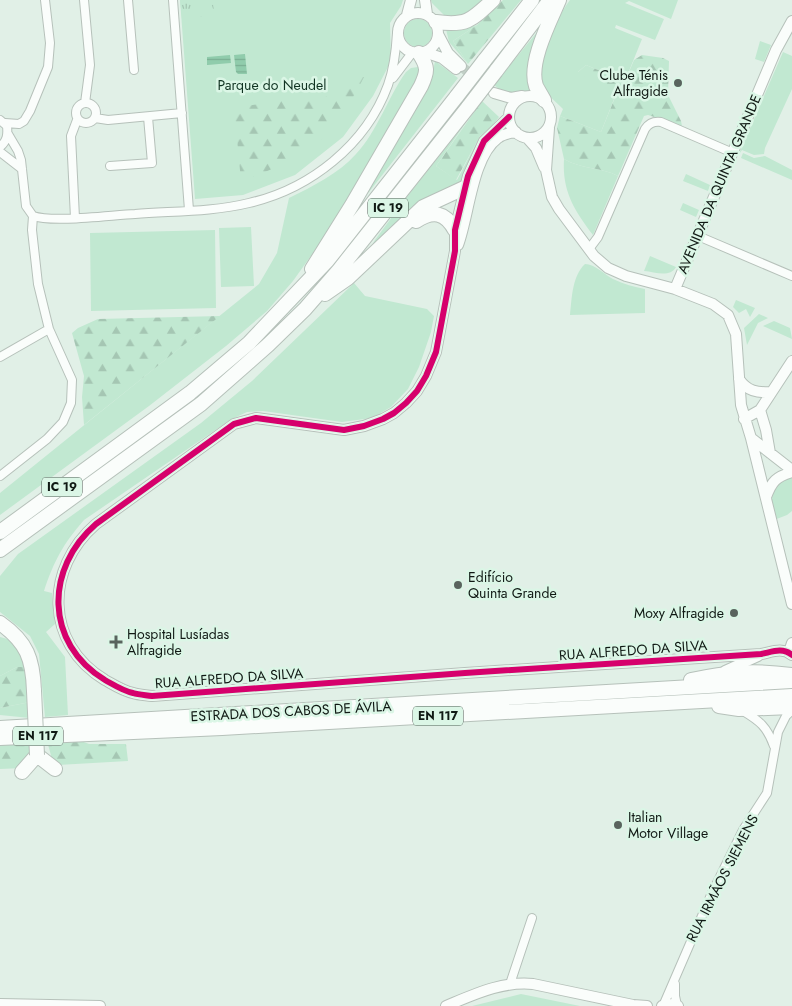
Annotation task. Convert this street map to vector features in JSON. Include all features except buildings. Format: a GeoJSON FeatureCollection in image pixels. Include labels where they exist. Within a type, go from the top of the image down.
{"type":"FeatureCollection","features":[{"type":"Feature","properties":{"kind":"highway"},"geometry":{"type":"LineString","coordinates":[[433,23],[453,24],[470,20],[493,0]]}},
{"type":"Feature","properties":{"kind":"highway","name":"IC 19"},"geometry":{"type":"LineString","coordinates":[[0,532],[190,393],[249,343],[297,295],[327,261],[532,0]]}},
{"type":"Feature","properties":{"kind":"highway","name":"IC 19"},"geometry":{"type":"LineString","coordinates":[[0,550],[201,404],[246,365],[305,309],[339,270],[550,0]]}},
{"type":"Feature","properties":{"kind":"highway"},"geometry":{"type":"LineString","coordinates":[[544,100],[536,85],[536,68],[540,44],[559,0]]}},
{"type":"Feature","properties":{"kind":"highway"},"geometry":{"type":"LineString","coordinates":[[297,295],[352,206],[426,76],[426,64],[418,53]]}},
{"type":"Feature","properties":{"kind":"highway"},"geometry":{"type":"LineString","coordinates":[[305,309],[348,278],[423,207],[464,188]]}},
{"type":"Feature","properties":{"kind":"highway"},"geometry":{"type":"LineString","coordinates":[[400,230],[425,215],[432,214],[444,216],[455,230]]}},
{"type":"Feature","properties":{"kind":"highway"},"geometry":{"type":"LineString","coordinates":[[0,563],[28,531]]}},
{"type":"Feature","properties":{"kind":"highway"},"geometry":{"type":"LineString","coordinates":[[0,623],[18,638],[31,660],[38,755],[22,772]]}},
{"type":"Feature","properties":{"kind":"highway"},"geometry":{"type":"LineString","coordinates":[[0,632],[18,638]]}},
{"type":"Feature","properties":{"kind":"highway"},"geometry":{"type":"LineString","coordinates":[[661,688],[719,674],[762,671],[792,675]]}},
{"type":"Feature","properties":{"kind":"highway","name":"ESTRADA DOS CABOS DE ÁVILA"},"geometry":{"type":"LineString","coordinates":[[0,728],[792,681]]}},
{"type":"Feature","properties":{"kind":"highway","name":"ESTRADA DOS CABOS DE ÁVILA"},"geometry":{"type":"LineString","coordinates":[[0,738],[232,728],[792,696]]}},
{"type":"Feature","properties":{"kind":"highway"},"geometry":{"type":"LineString","coordinates":[[696,702],[739,709],[792,708]]}},
{"type":"Feature","properties":{"kind":"highway"},"geometry":{"type":"LineString","coordinates":[[0,718],[25,726]]}},
{"type":"Feature","properties":{"kind":"highway"},"geometry":{"type":"LineString","coordinates":[[38,755],[55,769]]}},
{"type":"Feature","properties":{"kind":"street"},"geometry":{"type":"LineString","coordinates":[[2,121],[19,124],[28,117],[48,67],[50,43],[46,0]]}},
{"type":"Feature","properties":{"kind":"street"},"geometry":{"type":"LineString","coordinates":[[84,0],[90,65],[85,103]]}},
{"type":"Feature","properties":{"kind":"street"},"geometry":{"type":"LineString","coordinates":[[128,0],[134,70]]}},
{"type":"Feature","properties":{"kind":"street"},"geometry":{"type":"LineString","coordinates":[[173,0],[190,210]]}},
{"type":"Feature","properties":{"kind":"street"},"geometry":{"type":"LineString","coordinates":[[407,15],[411,0]]}},
{"type":"Feature","properties":{"kind":"street"},"geometry":{"type":"LineString","coordinates":[[398,33],[402,46],[418,53],[442,58],[459,68],[448,53],[433,23],[425,0]]}},
{"type":"Feature","properties":{"kind":"street"},"geometry":{"type":"LineString","coordinates":[[2,121],[7,126],[8,134],[18,150],[26,206],[33,216],[41,218],[75,218],[230,207],[250,203],[300,184],[328,165],[351,144],[368,125],[388,86],[402,20],[407,15],[414,13],[433,23]]}},
{"type":"Feature","properties":{"kind":"street","name":"AVENIDA DA QUINTA GRANDE"},"geometry":{"type":"LineString","coordinates":[[792,21],[776,50],[675,289],[713,304],[728,315],[736,334],[741,405],[766,496],[792,604]]}},
{"type":"Feature","properties":{"kind":"street"},"geometry":{"type":"LineString","coordinates":[[388,86],[418,53],[434,46],[433,23]]}},
{"type":"Feature","properties":{"kind":"street"},"geometry":{"type":"LineString","coordinates":[[546,170],[536,148],[527,138],[512,128],[509,115],[503,105],[492,95],[511,98],[530,95],[537,96],[548,104],[552,116],[549,128],[546,170],[549,188],[555,202],[600,263],[615,272],[675,289]]}},
{"type":"Feature","properties":{"kind":"street"},"geometry":{"type":"LineString","coordinates":[[509,115],[512,105],[523,96]]}},
{"type":"Feature","properties":{"kind":"street"},"geometry":{"type":"LineString","coordinates":[[75,218],[71,136],[77,120],[75,114],[77,108],[88,103],[94,107],[95,118]]}},
{"type":"Feature","properties":{"kind":"street"},"geometry":{"type":"LineString","coordinates":[[95,118],[108,120],[182,113]]}},
{"type":"Feature","properties":{"kind":"street","name":"RUA ALFREDO DA SILVA"},"geometry":{"type":"LineString","coordinates":[[455,251],[455,230],[464,188],[484,141],[509,115]]}},
{"type":"Feature","properties":{"kind":"street"},"geometry":{"type":"LineString","coordinates":[[110,166],[152,163],[148,117]]}},
{"type":"Feature","properties":{"kind":"street"},"geometry":{"type":"LineString","coordinates":[[77,120],[87,124],[95,118]]}},
{"type":"Feature","properties":{"kind":"street"},"geometry":{"type":"LineString","coordinates":[[589,249],[598,237],[645,129],[650,123],[661,122],[733,153]]}},
{"type":"Feature","properties":{"kind":"street"},"geometry":{"type":"LineString","coordinates":[[527,138],[540,136],[549,128]]}},
{"type":"Feature","properties":{"kind":"street","name":"RUA ALFREDO DA SILVA"},"geometry":{"type":"LineString","coordinates":[[464,188],[476,173],[493,143],[503,135],[516,132]]}},
{"type":"Feature","properties":{"kind":"street"},"geometry":{"type":"LineString","coordinates":[[0,147],[8,134]]}},
{"type":"Feature","properties":{"kind":"street"},"geometry":{"type":"LineString","coordinates":[[0,152],[22,169]]}},
{"type":"Feature","properties":{"kind":"street","name":"RUA ALFREDO DA SILVA"},"geometry":{"type":"LineString","coordinates":[[476,173],[463,230],[455,251],[436,352],[426,376],[417,391],[394,413],[364,426],[344,430],[256,418],[234,424],[86,532],[70,554],[62,571],[59,586],[59,611],[62,626],[77,656],[98,675],[116,686],[132,693],[152,696],[761,654],[779,650],[791,650]]}},
{"type":"Feature","properties":{"kind":"street"},"geometry":{"type":"LineString","coordinates":[[0,476],[47,438],[63,422],[71,403],[72,380],[49,329],[38,284],[32,230],[33,216]]}},
{"type":"Feature","properties":{"kind":"street"},"geometry":{"type":"LineString","coordinates":[[698,236],[792,276]]}},
{"type":"Feature","properties":{"kind":"street"},"geometry":{"type":"LineString","coordinates":[[0,357],[49,329]]}},
{"type":"Feature","properties":{"kind":"street"},"geometry":{"type":"LineString","coordinates":[[744,419],[760,410],[792,361]]}},
{"type":"Feature","properties":{"kind":"street"},"geometry":{"type":"LineString","coordinates":[[739,379],[743,386],[755,392],[771,392]]}},
{"type":"Feature","properties":{"kind":"street"},"geometry":{"type":"LineString","coordinates":[[760,410],[770,453]]}},
{"type":"Feature","properties":{"kind":"street"},"geometry":{"type":"LineString","coordinates":[[751,438],[792,471],[779,476],[771,484],[766,496]]}},
{"type":"Feature","properties":{"kind":"street"},"geometry":{"type":"LineString","coordinates":[[719,674],[761,654]]}},
{"type":"Feature","properties":{"kind":"street","name":"RUA IRMÃOS SIEMENS"},"geometry":{"type":"LineString","coordinates":[[663,1006],[696,926],[743,830],[767,792],[778,732],[792,708]]}},
{"type":"Feature","properties":{"kind":"street"},"geometry":{"type":"LineString","coordinates":[[739,709],[757,719],[769,732],[775,748]]}},
{"type":"Feature","properties":{"kind":"street"},"geometry":{"type":"LineString","coordinates":[[510,984],[532,918]]}},
{"type":"Feature","properties":{"kind":"street","name":"RUA IRMÃOS SIEMENS"},"geometry":{"type":"LineString","coordinates":[[675,979],[675,996],[678,1006]]}},
{"type":"Feature","properties":{"kind":"street"},"geometry":{"type":"LineString","coordinates":[[446,1006],[490,988],[510,984],[533,984],[634,1006],[647,1006]]}},
{"type":"Feature","properties":{"kind":"street"},"geometry":{"type":"LineString","coordinates":[[0,1004],[100,1006]]}},
{"type":"Feature","properties":{"kind":"street"},"geometry":{"type":"LineString","coordinates":[[663,1006],[673,1004],[678,1006]]}},
{"type":"Feature","properties":{"kind":"green space","name":"Parque do Neudel"},"geometry":{"type":"Polygon","coordinates":[[[180,0],[403,0],[390,23],[391,61],[373,96],[343,137],[295,175],[243,195],[195,199],[180,0]]]}},
{"type":"Feature","properties":{"kind":"green space"},"geometry":{"type":"Polygon","coordinates":[[[180,0],[213,0],[214,15],[182,18],[180,0]]]}},
{"type":"Feature","properties":{"kind":"green space"},"geometry":{"type":"Polygon","coordinates":[[[431,0],[483,0],[483,5],[465,16],[447,18],[431,0]]]}},
{"type":"Feature","properties":{"kind":"green space"},"geometry":{"type":"Polygon","coordinates":[[[503,0],[521,0],[468,64],[453,41],[477,25],[503,0]]]}},
{"type":"Feature","properties":{"kind":"green space"},"geometry":{"type":"Polygon","coordinates":[[[570,0],[678,0],[671,19],[629,1],[625,3],[664,19],[655,40],[616,25],[615,28],[642,39],[625,81],[586,65],[578,72],[618,89],[601,132],[560,116],[563,109],[542,85],[540,76],[543,53],[553,29],[570,0]]]}},
{"type":"Feature","properties":{"kind":"green space"},"geometry":{"type":"Polygon","coordinates":[[[418,19],[428,23],[432,33],[428,43],[418,47],[408,43],[404,33],[408,23],[418,19]]]}},
{"type":"Feature","properties":{"kind":"green space"},"geometry":{"type":"Polygon","coordinates":[[[477,25],[453,41],[468,64],[449,42],[446,29],[464,29],[477,25]]]}},
{"type":"Feature","properties":{"kind":"green space"},"geometry":{"type":"Polygon","coordinates":[[[542,26],[532,91],[506,94],[494,85],[542,26]]]}},
{"type":"Feature","properties":{"kind":"green space"},"geometry":{"type":"Polygon","coordinates":[[[760,41],[771,45],[764,62],[755,59],[760,41]]]}},
{"type":"Feature","properties":{"kind":"green space"},"geometry":{"type":"Polygon","coordinates":[[[783,52],[792,56],[792,89],[764,154],[754,155],[742,150],[738,156],[783,52]]]}},
{"type":"Feature","properties":{"kind":"green space"},"geometry":{"type":"Polygon","coordinates":[[[642,55],[663,58],[669,61],[668,95],[682,126],[648,115],[644,116],[618,176],[577,165],[564,159],[557,128],[560,116],[601,132],[618,90],[577,73],[586,65],[625,81],[634,60],[642,55]]]}},
{"type":"Feature","properties":{"kind":"green space"},"geometry":{"type":"Polygon","coordinates":[[[435,61],[458,78],[369,192],[364,195],[432,77],[435,61]]]}},
{"type":"Feature","properties":{"kind":"green space"},"geometry":{"type":"Polygon","coordinates":[[[418,67],[419,74],[353,197],[293,281],[267,311],[226,346],[149,406],[0,515],[0,493],[259,284],[277,253],[289,198],[333,174],[356,154],[370,135],[406,72],[411,68],[418,67]]]}},
{"type":"Feature","properties":{"kind":"green space"},"geometry":{"type":"Polygon","coordinates":[[[358,77],[364,77],[341,117],[323,138],[295,158],[241,181],[235,117],[246,106],[303,97],[319,101],[358,77]]]}},
{"type":"Feature","properties":{"kind":"green space"},"geometry":{"type":"Polygon","coordinates":[[[482,101],[499,117],[480,136],[456,180],[436,166],[482,101]]]}},
{"type":"Feature","properties":{"kind":"green space"},"geometry":{"type":"Polygon","coordinates":[[[467,121],[436,166],[457,180],[480,136],[461,186],[369,251],[406,198],[467,121]]]}},
{"type":"Feature","properties":{"kind":"green space"},"geometry":{"type":"Polygon","coordinates":[[[743,153],[754,158],[765,156],[792,170],[792,180],[741,158],[743,153]]]}},
{"type":"Feature","properties":{"kind":"green space"},"geometry":{"type":"Polygon","coordinates":[[[564,159],[577,165],[618,176],[593,235],[580,217],[567,191],[564,159]]]}},
{"type":"Feature","properties":{"kind":"green space"},"geometry":{"type":"Polygon","coordinates":[[[686,174],[710,185],[708,191],[683,181],[686,174]]]}},
{"type":"Feature","properties":{"kind":"green space"},"geometry":{"type":"Polygon","coordinates":[[[683,203],[699,210],[696,217],[680,210],[683,203]]]}},
{"type":"Feature","properties":{"kind":"green space"},"geometry":{"type":"Polygon","coordinates":[[[251,227],[254,286],[221,287],[219,228],[251,227]]]}},
{"type":"Feature","properties":{"kind":"green space"},"geometry":{"type":"Polygon","coordinates":[[[215,230],[216,308],[91,311],[90,233],[215,230]]]}},
{"type":"Feature","properties":{"kind":"green space"},"geometry":{"type":"Polygon","coordinates":[[[650,256],[676,267],[666,273],[644,271],[650,256]]]}},
{"type":"Feature","properties":{"kind":"green space"},"geometry":{"type":"Polygon","coordinates":[[[585,264],[589,264],[617,281],[645,289],[645,313],[570,315],[575,281],[585,264]]]}},
{"type":"Feature","properties":{"kind":"green space"},"geometry":{"type":"Polygon","coordinates":[[[354,283],[365,296],[427,309],[434,316],[431,332],[419,367],[408,389],[391,407],[372,418],[342,422],[263,411],[247,412],[230,420],[84,520],[60,553],[44,591],[52,593],[55,624],[46,632],[65,657],[68,715],[45,717],[39,654],[30,636],[0,612],[0,576],[18,554],[201,423],[252,381],[354,283]]]}},
{"type":"Feature","properties":{"kind":"green space"},"geometry":{"type":"Polygon","coordinates":[[[736,300],[755,308],[750,317],[746,309],[739,313],[733,307],[736,300]]]}},
{"type":"Feature","properties":{"kind":"green space"},"geometry":{"type":"Polygon","coordinates":[[[759,314],[768,318],[758,323],[747,345],[744,328],[759,314]]]}},
{"type":"Feature","properties":{"kind":"green space"},"geometry":{"type":"Polygon","coordinates":[[[220,316],[84,425],[82,397],[84,376],[72,333],[78,328],[98,319],[220,316]]]}},
{"type":"Feature","properties":{"kind":"green space"},"geometry":{"type":"Polygon","coordinates":[[[774,321],[790,328],[792,339],[763,326],[774,321]]]}},
{"type":"Feature","properties":{"kind":"green space"},"geometry":{"type":"Polygon","coordinates":[[[792,477],[792,511],[774,520],[773,492],[784,479],[792,477]]]}},
{"type":"Feature","properties":{"kind":"green space"},"geometry":{"type":"Polygon","coordinates":[[[0,637],[15,641],[27,667],[17,667],[0,676],[0,637]]]}},
{"type":"Feature","properties":{"kind":"green space"},"geometry":{"type":"Polygon","coordinates":[[[17,667],[27,667],[30,702],[0,708],[0,676],[17,667]]]}},
{"type":"Feature","properties":{"kind":"green space"},"geometry":{"type":"Polygon","coordinates":[[[30,702],[30,718],[0,715],[0,708],[30,702]]]}},
{"type":"Feature","properties":{"kind":"green space"},"geometry":{"type":"Polygon","coordinates":[[[76,739],[89,744],[126,744],[128,761],[58,765],[52,759],[47,741],[76,739]]]}},
{"type":"Feature","properties":{"kind":"green space"},"geometry":{"type":"Polygon","coordinates":[[[31,740],[31,753],[24,768],[0,769],[0,742],[31,740]]]}},
{"type":"Feature","properties":{"kind":"green space"},"geometry":{"type":"Polygon","coordinates":[[[521,994],[580,1006],[472,1006],[521,994]]]}},
{"type":"Feature","properties":{"kind":"shaded area"},"geometry":{"type":"Polygon","coordinates":[[[245,54],[247,74],[238,74],[236,72],[234,55],[245,54]]]}},
{"type":"Feature","properties":{"kind":"shaded area"},"geometry":{"type":"Polygon","coordinates":[[[230,55],[231,63],[207,65],[207,57],[230,55]]]}},
{"type":"Feature","properties":{"kind":"tunnel"},"geometry":{"type":"LineString","coordinates":[[461,66],[489,90]]}},
{"type":"Feature","properties":{"kind":"cycle path"},"geometry":{"type":"LineString","coordinates":[[509,117],[484,141],[468,176],[455,230],[455,251],[436,352],[426,376],[417,391],[394,413],[383,419],[364,426],[344,430],[256,418],[234,424],[96,524],[79,542],[67,562],[60,583],[59,605],[62,626],[71,646],[85,664],[105,680],[129,692],[152,696],[761,654],[777,651],[784,651],[792,655]]}},
{"type":"Feature","properties":{"kind":"place","name":"Clube Ténis Alfragide"},"geometry":{"type":"Point","coordinates":[678,83]}},
{"type":"Feature","properties":{"kind":"place","name":"Edifício Quinta Grande"},"geometry":{"type":"Point","coordinates":[458,585]}},
{"type":"Feature","properties":{"kind":"place","name":"Moxy Alfragide"},"geometry":{"type":"Point","coordinates":[734,613]}},
{"type":"Feature","properties":{"kind":"place","name":"Hospital Lusíadas Alfragide"},"geometry":{"type":"Point","coordinates":[116,642]}},
{"type":"Feature","properties":{"kind":"place","name":"Italian Motor Village"},"geometry":{"type":"Point","coordinates":[618,825]}}]}
